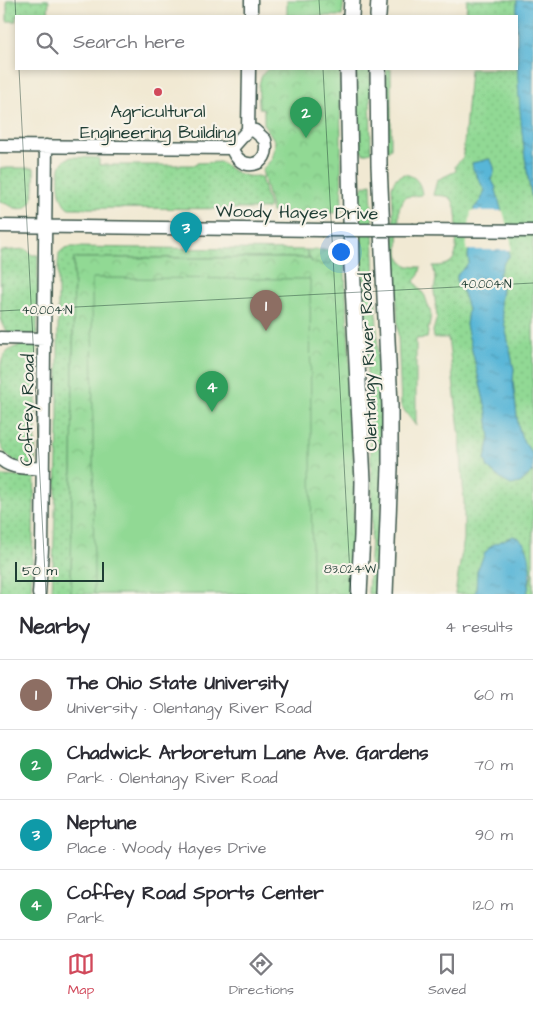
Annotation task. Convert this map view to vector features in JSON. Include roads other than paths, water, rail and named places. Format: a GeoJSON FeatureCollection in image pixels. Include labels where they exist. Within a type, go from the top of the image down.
{"type":"FeatureCollection","features":[{"type":"Feature","properties":{"kind":"main road"},"geometry":{"type":"LineString","coordinates":[[351,15],[352,0]]}},
{"type":"Feature","properties":{"kind":"main road"},"geometry":{"type":"LineString","coordinates":[[378,15],[380,0]]}},
{"type":"Feature","properties":{"kind":"main road","name":"Olentangy River Road"},"geometry":{"type":"LineString","coordinates":[[348,70],[352,255],[363,480],[359,594]]}},
{"type":"Feature","properties":{"kind":"main road","name":"Olentangy River Road"},"geometry":{"type":"LineString","coordinates":[[378,70],[380,204],[390,406],[390,468],[385,594]]}},
{"type":"Feature","properties":{"kind":"street"},"geometry":{"type":"LineString","coordinates":[[251,0],[251,15]]}},
{"type":"Feature","properties":{"kind":"street"},"geometry":{"type":"LineString","coordinates":[[0,146],[232,148],[248,130],[250,70]]}},
{"type":"Feature","properties":{"kind":"street"},"geometry":{"type":"LineString","coordinates":[[232,148],[236,158],[247,164],[259,162],[263,158],[266,152],[266,140],[255,130],[248,130]]}},
{"type":"Feature","properties":{"kind":"street","name":"Coffey Road"},"geometry":{"type":"LineString","coordinates":[[39,594],[42,549],[46,146]]}},
{"type":"Feature","properties":{"kind":"street","name":"Woody Hayes Drive"},"geometry":{"type":"LineString","coordinates":[[0,226],[533,231]]}},
{"type":"Feature","properties":{"kind":"street"},"geometry":{"type":"LineString","coordinates":[[0,338],[45,339]]}},
{"type":"Feature","properties":{"kind":"street"},"geometry":{"type":"LineString","coordinates":[[0,458],[10,466],[43,469]]}},
{"type":"Feature","properties":{"kind":"water"},"geometry":{"type":"Polygon","coordinates":[[[517,0],[533,0],[533,205],[528,181],[519,103],[517,0]]]}},
{"type":"Feature","properties":{"kind":"water"},"geometry":{"type":"Polygon","coordinates":[[[490,159],[494,169],[491,179],[495,186],[509,241],[509,257],[504,262],[499,274],[502,289],[500,303],[514,369],[513,381],[518,425],[522,439],[533,455],[533,471],[520,483],[511,485],[488,468],[485,459],[490,438],[487,413],[466,325],[468,309],[462,290],[457,283],[457,275],[469,263],[468,255],[474,208],[481,200],[485,191],[473,169],[472,163],[490,159]]]}},
{"type":"Feature","properties":{"kind":"water"},"geometry":{"type":"Polygon","coordinates":[[[513,536],[520,539],[528,551],[530,577],[527,594],[474,594],[476,591],[477,571],[485,553],[492,545],[513,536]]]}},
{"type":"Feature","properties":{"kind":"place","name":"Agricultural Engineering Building"},"geometry":{"type":"Point","coordinates":[158,92]}},
{"type":"Feature","properties":{"kind":"place","name":"Chadwick Arboretum Lane Ave. Gardens"},"geometry":{"type":"Point","coordinates":[306,138]}},
{"type":"Feature","properties":{"kind":"place","name":"Neptune"},"geometry":{"type":"Point","coordinates":[186,253]}},
{"type":"Feature","properties":{"kind":"place","name":"The Ohio State University"},"geometry":{"type":"Point","coordinates":[266,331]}},
{"type":"Feature","properties":{"kind":"place","name":"Coffey Road Sports Center"},"geometry":{"type":"Point","coordinates":[212,412]}}]}
